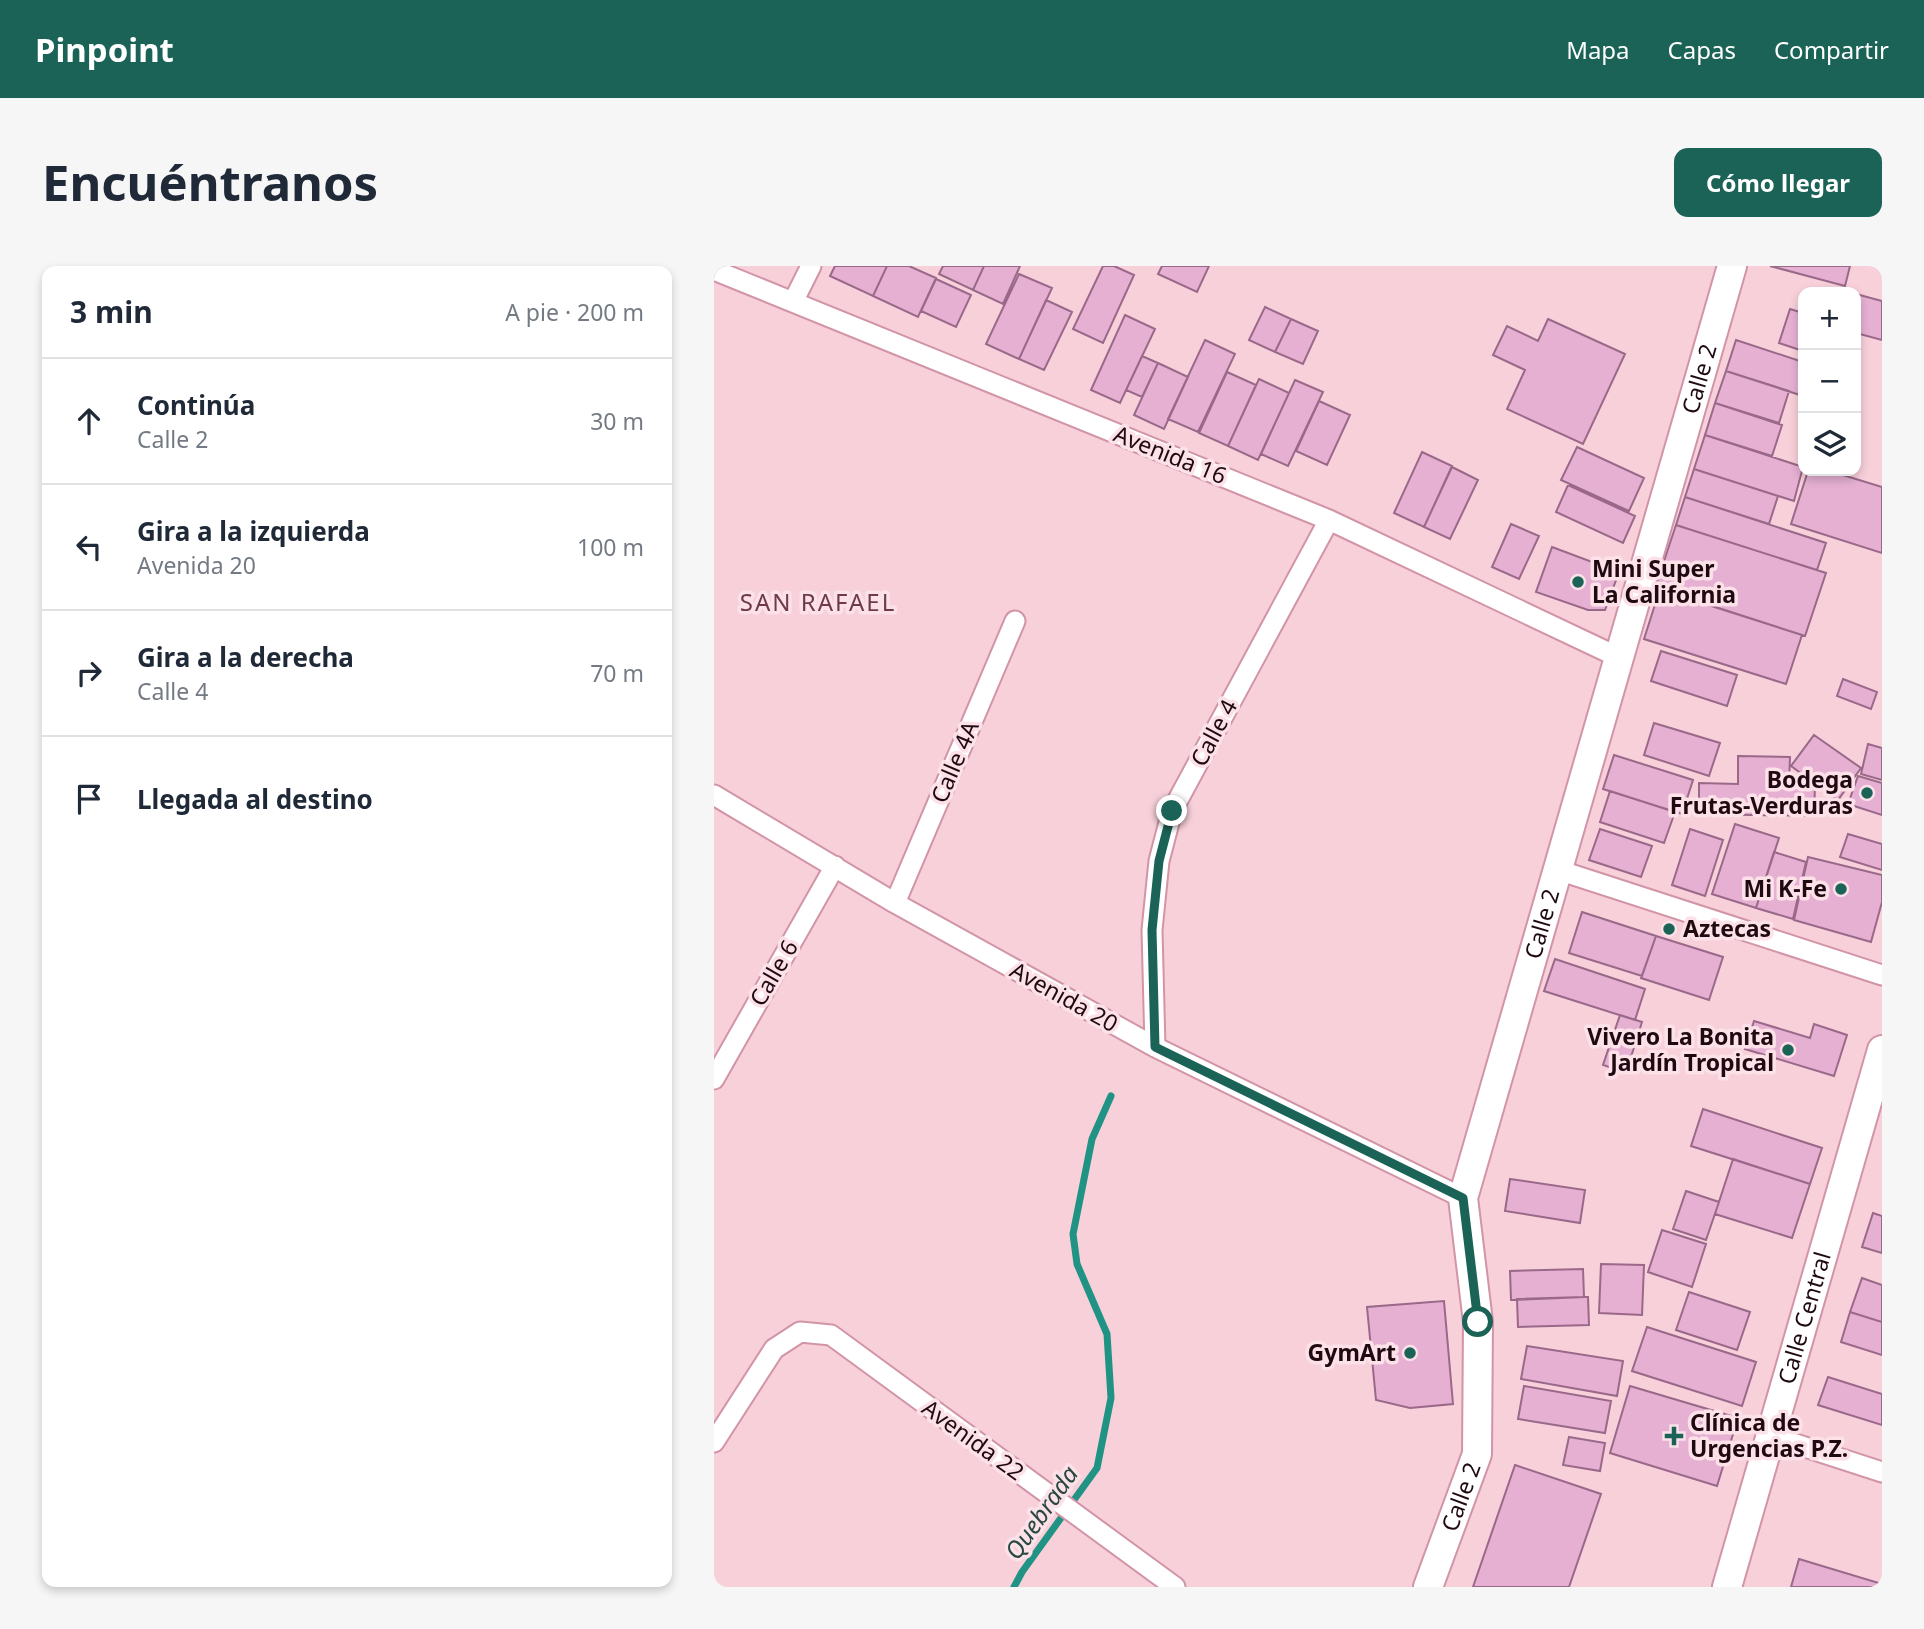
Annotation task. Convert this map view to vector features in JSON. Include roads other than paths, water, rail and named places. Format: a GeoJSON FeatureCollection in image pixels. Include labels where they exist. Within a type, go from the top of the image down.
{"type":"FeatureCollection","features":[{"type":"Feature","properties":{"kind":"main road","name":"Calle 2"},"geometry":{"type":"LineString","coordinates":[[1428,1587],[1477,1454],[1478,1322],[1463,1198],[1732,266]]}},
{"type":"Feature","properties":{"kind":"main road","name":"Calle Central"},"geometry":{"type":"LineString","coordinates":[[1727,1587],[1882,1050]]}},
{"type":"Feature","properties":{"kind":"street"},"geometry":{"type":"LineString","coordinates":[[793,302],[811,266]]}},
{"type":"Feature","properties":{"kind":"street","name":"Avenida 16"},"geometry":{"type":"LineString","coordinates":[[714,270],[1329,520],[1618,657]]}},
{"type":"Feature","properties":{"kind":"street","name":"Calle 4"},"geometry":{"type":"LineString","coordinates":[[1155,1047],[1152,930],[1159,861],[1172,811],[1329,520]]}},
{"type":"Feature","properties":{"kind":"street","name":"Calle 4A"},"geometry":{"type":"LineString","coordinates":[[895,903],[1015,621]]}},
{"type":"Feature","properties":{"kind":"street","name":"Avenida 20"},"geometry":{"type":"LineString","coordinates":[[714,795],[895,903],[1155,1047],[1463,1198]]}},
{"type":"Feature","properties":{"kind":"street","name":"Calle 6"},"geometry":{"type":"LineString","coordinates":[[714,1079],[719,1057],[835,866]]}},
{"type":"Feature","properties":{"kind":"street"},"geometry":{"type":"LineString","coordinates":[[1558,870],[1882,975]]}},
{"type":"Feature","properties":{"kind":"street","name":"Avenida 22"},"geometry":{"type":"LineString","coordinates":[[714,1442],[775,1349],[800,1332],[831,1335],[1175,1587]]}},
{"type":"Feature","properties":{"kind":"street"},"geometry":{"type":"LineString","coordinates":[[1771,1436],[1882,1472]]}},
{"type":"Feature","properties":{"kind":"waterway","name":"Quebrada"},"geometry":{"type":"LineString","coordinates":[[1014,1587],[1097,1468],[1111,1398],[1107,1334],[1077,1264],[1073,1234],[1092,1139],[1111,1096]]}},
{"type":"Feature","properties":{"kind":"place","name":"Mini Super La California"},"geometry":{"type":"Point","coordinates":[1578,582]}},
{"type":"Feature","properties":{"kind":"place","name":"Bodega Frutas-Verduras"},"geometry":{"type":"Point","coordinates":[1867,793]}},
{"type":"Feature","properties":{"kind":"place","name":"Mi K-Fe"},"geometry":{"type":"Point","coordinates":[1841,889]}},
{"type":"Feature","properties":{"kind":"place","name":"Aztecas"},"geometry":{"type":"Point","coordinates":[1669,929]}},
{"type":"Feature","properties":{"kind":"place","name":"Vivero La Bonita Jardín Tropical"},"geometry":{"type":"Point","coordinates":[1788,1050]}},
{"type":"Feature","properties":{"kind":"place","name":"GymArt"},"geometry":{"type":"Point","coordinates":[1410,1353]}},
{"type":"Feature","properties":{"kind":"place","name":"Clínica de Urgencias P.Z."},"geometry":{"type":"Point","coordinates":[1674,1436]}},
{"type":"Feature","properties":{"kind":"district","name":"SAN RAFAEL"},"geometry":{"type":"Point","coordinates":[818,603]}}]}
